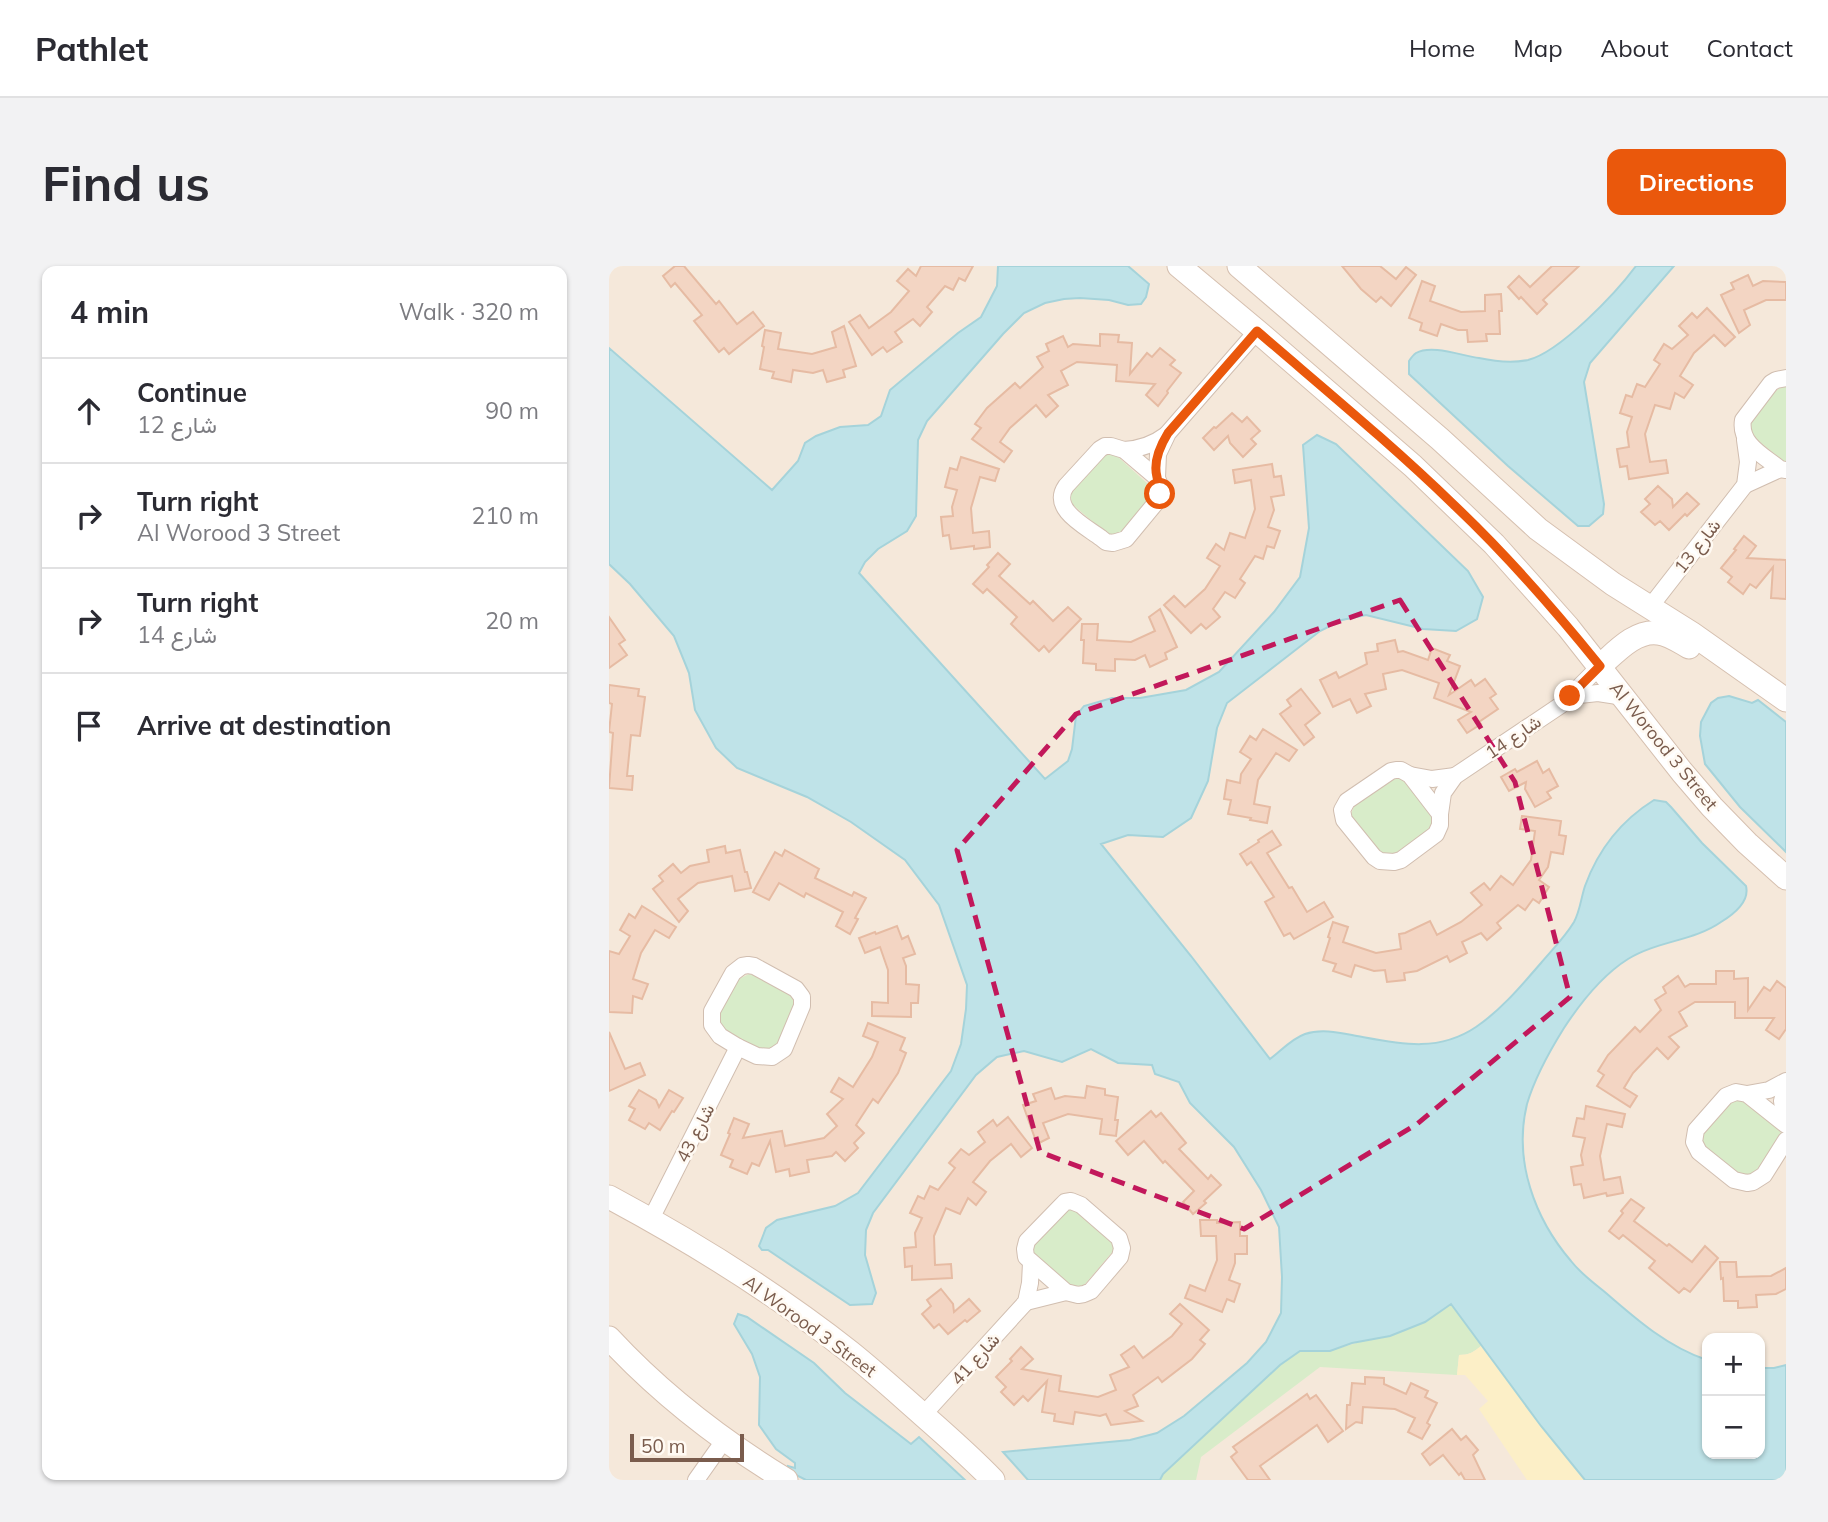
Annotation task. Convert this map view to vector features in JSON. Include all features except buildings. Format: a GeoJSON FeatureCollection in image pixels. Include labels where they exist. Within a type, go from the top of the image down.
{"type":"FeatureCollection","features":[{"type":"Feature","properties":{"kind":"street","name":"Al Worood 3 Street"},"geometry":{"type":"LineString","coordinates":[[1179,266],[1454,504],[1532,585],[1712,807],[1786,878]]}},
{"type":"Feature","properties":{"kind":"street"},"geometry":{"type":"LineString","coordinates":[[1239,266],[1440,439],[1538,529],[1613,584],[1786,700]]}},
{"type":"Feature","properties":{"kind":"street"},"geometry":{"type":"LineString","coordinates":[[1157,478],[1124,450],[1111,446],[1100,449],[1066,485],[1060,499],[1067,512],[1106,542],[1126,539],[1159,499],[1158,454],[1168,433],[1257,331]]}},
{"type":"Feature","properties":{"kind":"street"},"geometry":{"type":"LineString","coordinates":[[1745,485],[1748,463],[1742,430],[1743,420],[1771,383],[1786,378]]}},
{"type":"Feature","properties":{"kind":"street"},"geometry":{"type":"LineString","coordinates":[[1124,450],[1148,446],[1168,433]]}},
{"type":"Feature","properties":{"kind":"street","name":"شارع 13"},"geometry":{"type":"LineString","coordinates":[[1745,440],[1783,470]]}},
{"type":"Feature","properties":{"kind":"street","name":"شارع 13"},"geometry":{"type":"LineString","coordinates":[[1650,607],[1745,485],[1783,470]]}},
{"type":"Feature","properties":{"kind":"street"},"geometry":{"type":"LineString","coordinates":[[1600,666],[1637,636],[1659,633],[1767,686]]}},
{"type":"Feature","properties":{"kind":"street","name":"شارع 14"},"geometry":{"type":"LineString","coordinates":[[1455,776],[1561,705],[1600,666]]}},
{"type":"Feature","properties":{"kind":"street"},"geometry":{"type":"LineString","coordinates":[[1570,696],[1598,693],[1624,697]]}},
{"type":"Feature","properties":{"kind":"street"},"geometry":{"type":"LineString","coordinates":[[1391,771],[1433,779],[1455,776],[1443,793],[1440,825],[1436,834],[1401,860],[1387,863],[1374,857],[1344,820],[1342,810],[1347,801],[1391,771]]}},
{"type":"Feature","properties":{"kind":"street"},"geometry":{"type":"LineString","coordinates":[[1410,775],[1440,814]]}},
{"type":"Feature","properties":{"kind":"street"},"geometry":{"type":"LineString","coordinates":[[748,965],[796,989],[803,1002],[784,1049],[778,1054],[764,1058],[739,1047],[720,1036],[712,1025],[711,1018],[712,1011],[733,973],[748,965]]}},
{"type":"Feature","properties":{"kind":"street","name":"شارع 43"},"geometry":{"type":"LineString","coordinates":[[651,1219],[739,1047]]}},
{"type":"Feature","properties":{"kind":"street"},"geometry":{"type":"LineString","coordinates":[[1786,1083],[1769,1090],[1747,1094],[1736,1092],[1726,1096],[1696,1130],[1694,1142],[1699,1152],[1734,1180],[1753,1182],[1764,1175],[1786,1140]]}},
{"type":"Feature","properties":{"kind":"street"},"geometry":{"type":"LineString","coordinates":[[1786,1083],[1782,1101],[1786,1124]]}},
{"type":"Feature","properties":{"kind":"street"},"geometry":{"type":"LineString","coordinates":[[1747,1094],[1786,1124]]}},
{"type":"Feature","properties":{"kind":"street","name":"Al Worood 3 Street"},"geometry":{"type":"LineString","coordinates":[[614,1202],[697,1245],[813,1325],[851,1353],[963,1450],[993,1480]]}},
{"type":"Feature","properties":{"kind":"street"},"geometry":{"type":"LineString","coordinates":[[1031,1263],[1026,1302],[1066,1293],[1078,1295],[1091,1291],[1120,1257],[1121,1243],[1119,1238],[1081,1205],[1065,1202],[1032,1235],[1025,1249],[1026,1257],[1031,1263],[1066,1293]]}},
{"type":"Feature","properties":{"kind":"street","name":"شارع 41"},"geometry":{"type":"LineString","coordinates":[[923,1415],[1026,1302]]}},
{"type":"Feature","properties":{"kind":"street"},"geometry":{"type":"LineString","coordinates":[[609,1338],[651,1379],[725,1439],[786,1480]]}},
{"type":"Feature","properties":{"kind":"street"},"geometry":{"type":"LineString","coordinates":[[696,1480],[725,1439]]}},
{"type":"Feature","properties":{"kind":"highlighted area"},"geometry":{"type":"Polygon","coordinates":[[[1400,600],[1515,782],[1570,997],[1417,1124],[1244,1229],[1040,1152],[957,850],[1076,714],[1400,600]]]}},
{"type":"Feature","properties":{"kind":"shaded area"},"geometry":{"type":"Polygon","coordinates":[[[609,266],[1786,266],[1786,1480],[609,1480],[609,266]]]}},
{"type":"Feature","properties":{"kind":"green space"},"geometry":{"type":"Polygon","coordinates":[[[1786,384],[1786,463],[1751,435],[1749,430],[1757,411],[1786,384]]]}},
{"type":"Feature","properties":{"kind":"green space"},"geometry":{"type":"Polygon","coordinates":[[[1104,455],[1117,456],[1149,485],[1153,495],[1122,532],[1111,535],[1073,505],[1071,496],[1074,488],[1104,455]]]}},
{"type":"Feature","properties":{"kind":"green space"},"geometry":{"type":"Polygon","coordinates":[[[1395,778],[1407,782],[1432,817],[1432,828],[1394,857],[1383,858],[1352,819],[1352,812],[1357,803],[1395,778]]]}},
{"type":"Feature","properties":{"kind":"green space"},"geometry":{"type":"Polygon","coordinates":[[[749,974],[793,995],[798,1006],[773,1050],[760,1052],[719,1027],[719,1015],[739,979],[749,974]]]}},
{"type":"Feature","properties":{"kind":"green space"},"geometry":{"type":"Polygon","coordinates":[[[1740,1098],[1779,1127],[1782,1137],[1753,1175],[1742,1178],[1700,1144],[1703,1133],[1729,1102],[1740,1098]]]}},
{"type":"Feature","properties":{"kind":"green space"},"geometry":{"type":"Polygon","coordinates":[[[1074,1208],[1113,1238],[1115,1249],[1080,1288],[1074,1288],[1033,1253],[1033,1247],[1063,1210],[1074,1208]]]}},
{"type":"Feature","properties":{"kind":"green space"},"geometry":{"type":"Polygon","coordinates":[[[1451,1304],[1482,1345],[1471,1353],[1459,1355],[1457,1375],[1320,1367],[1201,1457],[1196,1480],[1160,1480],[1163,1474],[1280,1365],[1300,1351],[1330,1351],[1425,1322],[1451,1304]]]}},
{"type":"Feature","properties":{"kind":"sand"},"geometry":{"type":"Polygon","coordinates":[[[1482,1345],[1541,1426],[1585,1480],[1527,1480],[1479,1409],[1488,1401],[1465,1375],[1457,1375],[1459,1355],[1471,1353],[1482,1345]]]}},
{"type":"Feature","properties":{"kind":"water"},"geometry":{"type":"Polygon","coordinates":[[[998,266],[1128,266],[1149,284],[1141,304],[1064,299],[1045,303],[1024,313],[927,421],[918,440],[916,516],[907,531],[878,549],[865,562],[859,573],[1045,779],[1068,761],[1076,716],[1084,706],[1112,698],[1140,698],[1186,690],[1219,672],[1274,612],[1300,577],[1309,528],[1303,445],[1317,435],[1336,444],[1468,571],[1483,597],[1477,619],[1456,631],[1423,629],[1366,615],[1342,620],[1320,631],[1227,703],[1217,728],[1208,781],[1191,818],[1163,837],[1128,835],[1101,844],[1270,1059],[1295,1039],[1311,1032],[1334,1032],[1400,1043],[1431,1044],[1446,1041],[1476,1027],[1510,997],[1563,938],[1576,918],[1590,873],[1604,848],[1632,817],[1654,800],[1666,802],[1702,843],[1746,886],[1743,902],[1726,919],[1699,933],[1639,953],[1609,973],[1592,990],[1564,1028],[1538,1074],[1527,1104],[1523,1147],[1525,1168],[1538,1208],[1558,1245],[1575,1266],[1653,1332],[1702,1358],[1702,1459],[1765,1459],[1765,1368],[1786,1365],[1786,1480],[1585,1480],[1541,1426],[1451,1304],[1425,1322],[1390,1336],[1352,1343],[1330,1351],[1300,1351],[1280,1365],[1163,1474],[1160,1480],[1028,1480],[1003,1452],[1130,1440],[1157,1433],[1184,1416],[1247,1363],[1266,1342],[1281,1313],[1279,1227],[1261,1190],[1234,1147],[1190,1103],[1179,1082],[1155,1074],[1152,1065],[1118,1063],[1091,1049],[1062,1062],[1024,1051],[997,1057],[976,1075],[873,1213],[866,1230],[865,1255],[876,1293],[872,1304],[850,1305],[759,1246],[766,1228],[777,1220],[835,1206],[858,1193],[951,1071],[961,1044],[967,985],[939,905],[905,860],[851,822],[807,797],[737,768],[716,748],[695,710],[689,673],[674,636],[630,584],[609,564],[609,348],[772,490],[798,461],[805,443],[840,427],[868,425],[881,416],[890,390],[981,317],[997,286],[998,266]]]}},
{"type":"Feature","properties":{"kind":"water"},"geometry":{"type":"Polygon","coordinates":[[[1636,266],[1674,266],[1590,363],[1584,382],[1604,504],[1603,514],[1589,526],[1578,526],[1508,466],[1409,374],[1409,361],[1416,353],[1430,350],[1503,361],[1528,360],[1541,355],[1587,320],[1636,266]]]}},
{"type":"Feature","properties":{"kind":"water"},"geometry":{"type":"Polygon","coordinates":[[[1729,696],[1752,703],[1758,700],[1786,722],[1786,852],[1740,807],[1705,764],[1700,736],[1701,722],[1711,703],[1718,698],[1729,696]]]}},
{"type":"Feature","properties":{"kind":"water"},"geometry":{"type":"Polygon","coordinates":[[[738,1314],[747,1317],[814,1363],[845,1393],[911,1444],[919,1437],[965,1480],[806,1480],[788,1471],[788,1466],[795,1468],[795,1463],[776,1449],[759,1425],[760,1377],[752,1354],[734,1324],[738,1314]]]}},
{"type":"Feature","properties":{"kind":"route"},"geometry":{"type":"LineString","coordinates":[[1160,494],[1156,466],[1162,443],[1257,331],[1413,466],[1454,504],[1532,585],[1600,666],[1570,696]]}}]}
